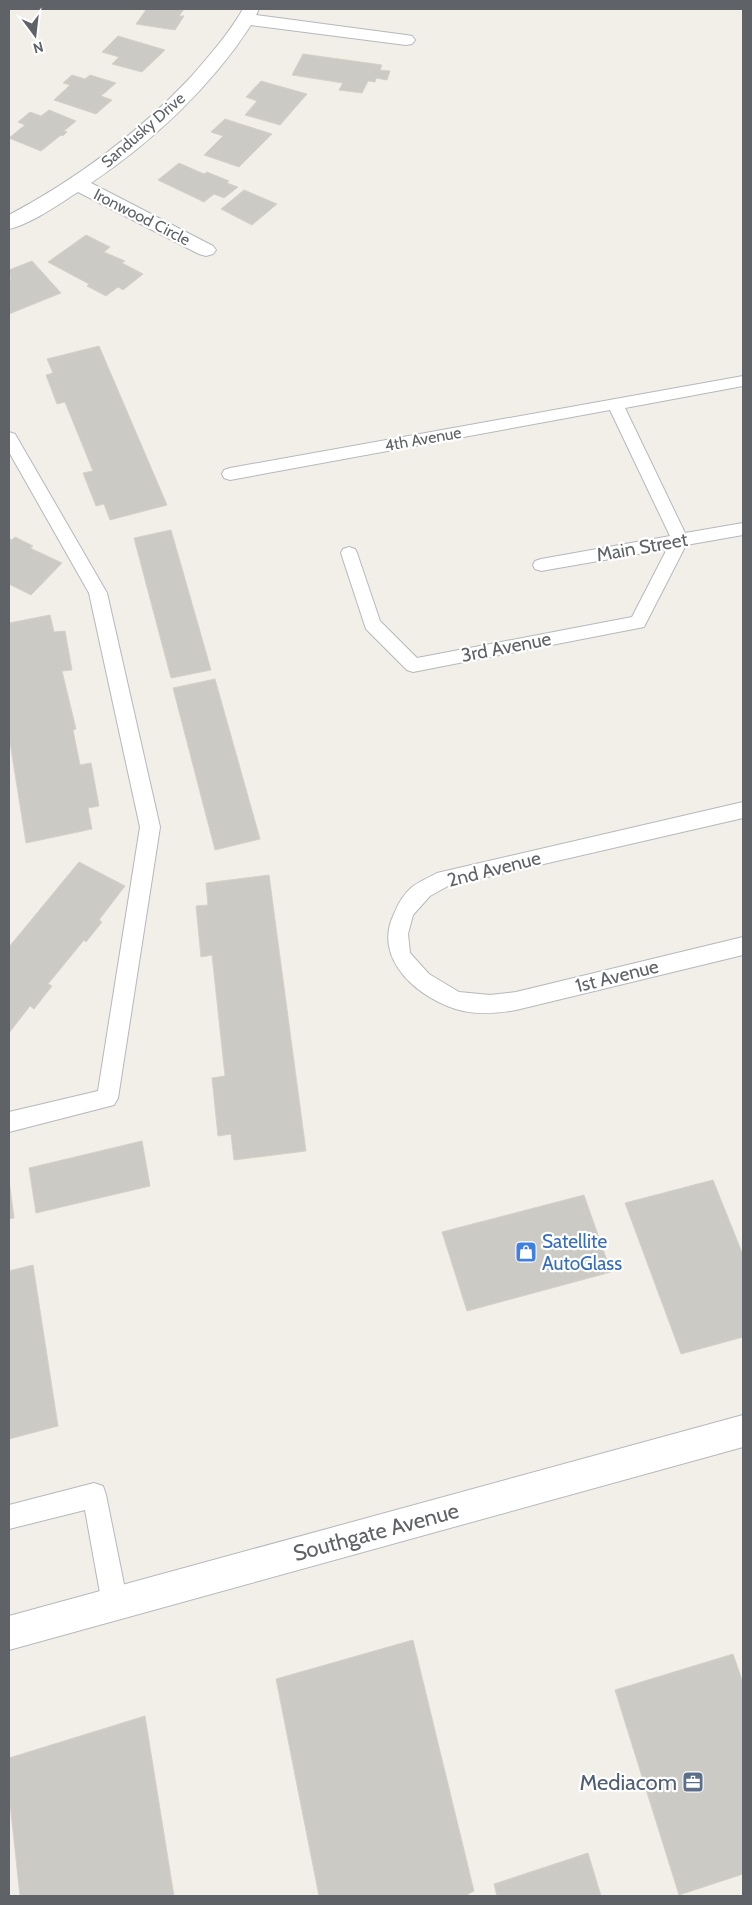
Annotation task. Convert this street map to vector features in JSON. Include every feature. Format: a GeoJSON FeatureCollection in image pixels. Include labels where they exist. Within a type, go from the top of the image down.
{"type":"FeatureCollection","features":[{"type":"Feature","properties":{"kind":"street"},"geometry":{"type":"LineString","coordinates":[[249,14],[406,40]]}},
{"type":"Feature","properties":{"kind":"street","name":"Sandusky Drive"},"geometry":{"type":"LineString","coordinates":[[9,223],[44,205],[78,184],[151,127],[218,58],[249,14]]}},
{"type":"Feature","properties":{"kind":"street","name":"Ironwood Circle"},"geometry":{"type":"LineString","coordinates":[[78,184],[206,250]]}},
{"type":"Feature","properties":{"kind":"street","name":"Southgate Avenue"},"geometry":{"type":"LineString","coordinates":[[9,1632],[743,1431]]}},
{"type":"Feature","properties":{"kind":"lane","name":"4th Avenue"},"geometry":{"type":"LineString","coordinates":[[230,474],[743,381]]}},
{"type":"Feature","properties":{"kind":"lane"},"geometry":{"type":"LineString","coordinates":[[615,404],[680,540]]}},
{"type":"Feature","properties":{"kind":"lane"},"geometry":{"type":"LineString","coordinates":[[9,438],[98,593],[150,827],[107,1098],[9,1122]]}},
{"type":"Feature","properties":{"kind":"lane","name":"Main Street"},"geometry":{"type":"LineString","coordinates":[[541,565],[743,529]]}},
{"type":"Feature","properties":{"kind":"lane","name":"3rd Avenue"},"geometry":{"type":"LineString","coordinates":[[349,553],[372,624],[413,665],[638,622],[680,540]]}},
{"type":"Feature","properties":{"kind":"lane","name":"2nd Avenue"},"geometry":{"type":"LineString","coordinates":[[491,1005],[462,1002],[435,990],[413,973],[399,951],[398,928],[406,908],[422,890],[444,879],[743,810]]}},
{"type":"Feature","properties":{"kind":"lane","name":"1st Avenue"},"geometry":{"type":"LineString","coordinates":[[491,1005],[513,1003],[534,996],[743,946]]}},
{"type":"Feature","properties":{"kind":"lane"},"geometry":{"type":"LineString","coordinates":[[9,1517],[94,1495],[115,1604]]}},
{"type":"Feature","properties":{"kind":"building"},"geometry":{"type":"Polygon","coordinates":[[[140,9],[184,9],[179,16],[184,16],[175,30],[136,24],[146,10],[140,9]]]}},
{"type":"Feature","properties":{"kind":"building"},"geometry":{"type":"Polygon","coordinates":[[[118,36],[165,50],[142,72],[112,64],[119,57],[102,52],[118,36]]]}},
{"type":"Feature","properties":{"kind":"building"},"geometry":{"type":"Polygon","coordinates":[[[303,54],[382,65],[380,70],[390,71],[387,80],[376,78],[375,82],[368,81],[362,93],[339,90],[343,83],[292,75],[303,54]]]}},
{"type":"Feature","properties":{"kind":"building"},"geometry":{"type":"Polygon","coordinates":[[[72,75],[85,79],[90,75],[116,83],[101,96],[112,100],[96,114],[54,100],[70,85],[63,83],[72,75]]]}},
{"type":"Feature","properties":{"kind":"building"},"geometry":{"type":"Polygon","coordinates":[[[261,81],[307,94],[280,125],[245,115],[257,101],[246,97],[261,81]]]}},
{"type":"Feature","properties":{"kind":"building"},"geometry":{"type":"Polygon","coordinates":[[[49,110],[76,121],[64,131],[67,132],[63,136],[61,135],[41,151],[9,138],[25,125],[18,122],[30,112],[41,116],[49,110]]]}},
{"type":"Feature","properties":{"kind":"building"},"geometry":{"type":"Polygon","coordinates":[[[225,119],[272,134],[239,167],[204,155],[223,136],[211,132],[225,119]]]}},
{"type":"Feature","properties":{"kind":"building"},"geometry":{"type":"Polygon","coordinates":[[[179,163],[204,174],[207,172],[238,187],[224,198],[214,194],[204,202],[158,180],[179,163]]]}},
{"type":"Feature","properties":{"kind":"building"},"geometry":{"type":"Polygon","coordinates":[[[244,190],[277,204],[252,225],[221,209],[244,190]]]}},
{"type":"Feature","properties":{"kind":"building"},"geometry":{"type":"Polygon","coordinates":[[[86,235],[110,247],[104,252],[125,261],[122,263],[143,274],[123,290],[118,287],[106,296],[87,286],[89,284],[48,262],[86,235]]]}},
{"type":"Feature","properties":{"kind":"building"},"geometry":{"type":"Polygon","coordinates":[[[32,261],[61,293],[9,314],[9,280],[11,279],[9,270],[32,261]]]}},
{"type":"Feature","properties":{"kind":"building"},"geometry":{"type":"Polygon","coordinates":[[[99,346],[167,505],[110,520],[104,504],[96,506],[83,473],[93,471],[65,402],[57,404],[46,375],[53,373],[47,359],[99,346]]]}},
{"type":"Feature","properties":{"kind":"building"},"geometry":{"type":"Polygon","coordinates":[[[171,530],[211,670],[171,678],[134,538],[171,530]]]}},
{"type":"Feature","properties":{"kind":"building"},"geometry":{"type":"Polygon","coordinates":[[[15,537],[33,546],[30,548],[62,563],[31,595],[9,584],[9,538],[12,540],[15,537]]]}},
{"type":"Feature","properties":{"kind":"building"},"geometry":{"type":"Polygon","coordinates":[[[50,615],[54,632],[65,631],[72,670],[62,671],[76,729],[73,730],[80,765],[91,763],[99,806],[88,808],[92,829],[26,843],[9,736],[9,623],[50,615]]]}},
{"type":"Feature","properties":{"kind":"building"},"geometry":{"type":"Polygon","coordinates":[[[215,679],[260,839],[215,850],[173,688],[215,679]]]}},
{"type":"Feature","properties":{"kind":"building"},"geometry":{"type":"Polygon","coordinates":[[[79,862],[125,886],[99,920],[102,922],[86,942],[84,940],[48,984],[52,986],[34,1009],[30,1006],[9,1033],[9,947],[79,862]]]}},
{"type":"Feature","properties":{"kind":"building"},"geometry":{"type":"Polygon","coordinates":[[[269,875],[306,1151],[234,1160],[231,1134],[218,1136],[212,1078],[225,1076],[212,955],[201,957],[196,906],[208,905],[206,883],[269,875]]]}},
{"type":"Feature","properties":{"kind":"building"},"geometry":{"type":"Polygon","coordinates":[[[142,1141],[150,1186],[36,1213],[29,1168],[142,1141]]]}},
{"type":"Feature","properties":{"kind":"building"},"geometry":{"type":"Polygon","coordinates":[[[9,1180],[14,1218],[9,1219],[9,1180]]]}},
{"type":"Feature","properties":{"kind":"building"},"geometry":{"type":"Polygon","coordinates":[[[713,1180],[743,1255],[743,1337],[681,1354],[625,1203],[713,1180]]]}},
{"type":"Feature","properties":{"kind":"building","name":"Satellite AutoGlass"},"geometry":{"type":"Polygon","coordinates":[[[584,1195],[611,1272],[467,1311],[442,1232],[584,1195]]]}},
{"type":"Feature","properties":{"kind":"building"},"geometry":{"type":"Polygon","coordinates":[[[33,1265],[58,1426],[9,1439],[9,1271],[33,1265]]]}},
{"type":"Feature","properties":{"kind":"building"},"geometry":{"type":"Polygon","coordinates":[[[413,1640],[474,1891],[468,1894],[468,1896],[319,1896],[276,1679],[413,1640]]]}},
{"type":"Feature","properties":{"kind":"building","name":"Mediacom"},"geometry":{"type":"Polygon","coordinates":[[[733,1654],[743,1683],[743,1874],[679,1895],[615,1690],[733,1654]]]}},
{"type":"Feature","properties":{"kind":"building"},"geometry":{"type":"Polygon","coordinates":[[[145,1716],[174,1896],[20,1896],[9,1794],[9,1758],[145,1716]]]}},
{"type":"Feature","properties":{"kind":"building"},"geometry":{"type":"Polygon","coordinates":[[[588,1853],[601,1896],[497,1896],[494,1884],[588,1853]]]}},
{"type":"Feature","properties":{"kind":"place","name":"Satellite AutoGlass"},"geometry":{"type":"Point","coordinates":[526,1252]}},
{"type":"Feature","properties":{"kind":"place","name":"Mediacom"},"geometry":{"type":"Point","coordinates":[693,1782]}}]}
